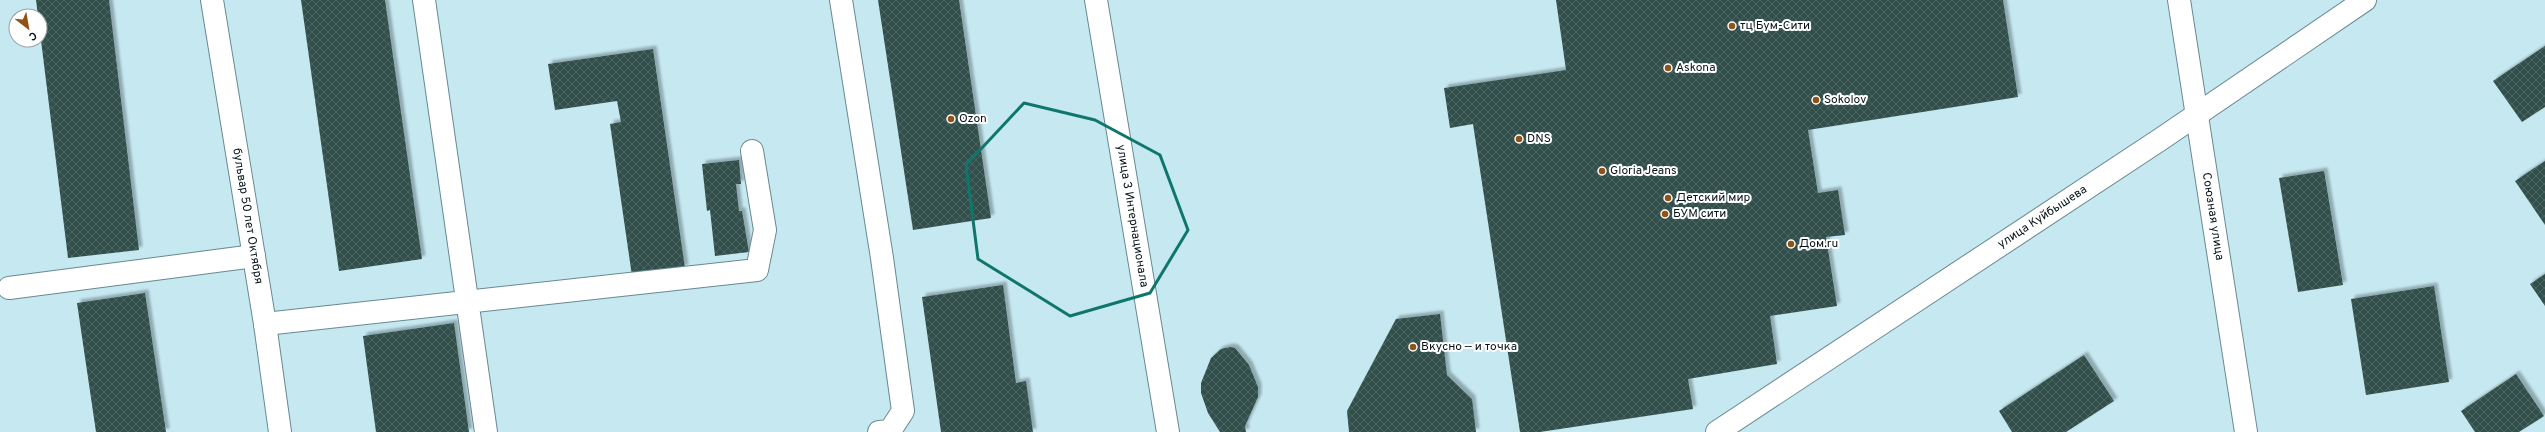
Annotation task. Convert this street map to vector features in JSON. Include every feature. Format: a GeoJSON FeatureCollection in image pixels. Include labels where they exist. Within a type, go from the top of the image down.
{"type":"FeatureCollection","features":[{"type":"Feature","properties":{"kind":"street","name":"бульвар 50 лет Октября"},"geometry":{"type":"LineString","coordinates":[[212,0],[265,324],[280,432]]}},
{"type":"Feature","properties":{"kind":"street"},"geometry":{"type":"LineString","coordinates":[[424,0],[486,432]]}},
{"type":"Feature","properties":{"kind":"street"},"geometry":{"type":"LineString","coordinates":[[841,0],[883,265],[903,411],[890,431],[879,432]]}},
{"type":"Feature","properties":{"kind":"street","name":"улица 3 Интернационала"},"geometry":{"type":"LineString","coordinates":[[1096,0],[1168,432]]}},
{"type":"Feature","properties":{"kind":"street","name":"Союзная улица"},"geometry":{"type":"LineString","coordinates":[[2179,0],[2246,432]]}},
{"type":"Feature","properties":{"kind":"street","name":"улица Куйбышева"},"geometry":{"type":"LineString","coordinates":[[1717,432],[2196,115],[2365,0]]}},
{"type":"Feature","properties":{"kind":"street"},"geometry":{"type":"LineString","coordinates":[[265,324],[757,270],[766,230],[752,151]]}},
{"type":"Feature","properties":{"kind":"street"},"geometry":{"type":"LineString","coordinates":[[9,288],[254,256]]}},
{"type":"Feature","properties":{"kind":"highlighted area"},"geometry":{"type":"Polygon","coordinates":[[[1024,103],[1095,120],[1160,155],[1188,230],[1150,293],[1070,316],[978,259],[966,165],[1024,103]]]}},
{"type":"Feature","properties":{"kind":"building"},"geometry":{"type":"Polygon","coordinates":[[[36,0],[109,0],[139,250],[68,258],[42,48],[48,48],[48,8],[37,8],[36,0]]]}},
{"type":"Feature","properties":{"kind":"building"},"geometry":{"type":"Polygon","coordinates":[[[301,0],[385,0],[422,259],[339,271],[301,0]]]}},
{"type":"Feature","properties":{"kind":"building"},"geometry":{"type":"Polygon","coordinates":[[[878,0],[959,0],[991,218],[913,230],[878,0]]]}},
{"type":"Feature","properties":{"kind":"building","name":"БУМ сити"},"geometry":{"type":"Polygon","coordinates":[[[1556,0],[2003,0],[2018,97],[1808,130],[1818,193],[1838,190],[1845,235],[1826,237],[1837,306],[1770,316],[1777,364],[1688,379],[1693,409],[1540,432],[1520,432],[1473,124],[1450,128],[1444,88],[1566,70],[1556,0]]]}},
{"type":"Feature","properties":{"kind":"building"},"geometry":{"type":"Polygon","coordinates":[[[2545,46],[2545,107],[2522,122],[2493,81],[2545,46]]]}},
{"type":"Feature","properties":{"kind":"building"},"geometry":{"type":"Polygon","coordinates":[[[653,49],[685,268],[632,276],[610,124],[621,122],[617,101],[555,110],[548,64],[653,49]]]}},
{"type":"Feature","properties":{"kind":"building"},"geometry":{"type":"Polygon","coordinates":[[[739,160],[741,184],[736,184],[739,211],[742,211],[749,252],[715,256],[710,210],[707,211],[702,164],[739,160]]]}},
{"type":"Feature","properties":{"kind":"building"},"geometry":{"type":"Polygon","coordinates":[[[2545,161],[2545,225],[2515,181],[2545,161]]]}},
{"type":"Feature","properties":{"kind":"building"},"geometry":{"type":"Polygon","coordinates":[[[2324,171],[2343,285],[2298,292],[2279,178],[2324,171]]]}},
{"type":"Feature","properties":{"kind":"building"},"geometry":{"type":"Polygon","coordinates":[[[2545,274],[2545,306],[2530,284],[2545,274]]]}},
{"type":"Feature","properties":{"kind":"building"},"geometry":{"type":"Polygon","coordinates":[[[1003,285],[1016,383],[1026,381],[1033,432],[941,432],[922,297],[1003,285]]]}},
{"type":"Feature","properties":{"kind":"building"},"geometry":{"type":"Polygon","coordinates":[[[2434,286],[2449,382],[2366,395],[2351,299],[2434,286]]]}},
{"type":"Feature","properties":{"kind":"building"},"geometry":{"type":"Polygon","coordinates":[[[145,293],[166,432],[96,432],[77,303],[145,293]]]}},
{"type":"Feature","properties":{"kind":"building","name":"Вкусно — и точка"},"geometry":{"type":"Polygon","coordinates":[[[1440,314],[1447,375],[1472,399],[1476,432],[1349,432],[1347,411],[1396,319],[1440,314]]]}},
{"type":"Feature","properties":{"kind":"building"},"geometry":{"type":"Polygon","coordinates":[[[454,323],[469,432],[376,432],[363,336],[454,323]]]}},
{"type":"Feature","properties":{"kind":"building"},"geometry":{"type":"Polygon","coordinates":[[[1230,347],[1235,348],[1249,365],[1258,387],[1258,397],[1245,426],[1246,432],[1220,432],[1208,413],[1201,393],[1201,383],[1211,358],[1221,349],[1230,347]]]}},
{"type":"Feature","properties":{"kind":"building"},"geometry":{"type":"Polygon","coordinates":[[[2084,355],[2114,401],[2066,432],[2012,432],[1999,411],[2084,355]]]}},
{"type":"Feature","properties":{"kind":"building"},"geometry":{"type":"Polygon","coordinates":[[[2516,374],[2544,416],[2519,432],[2475,432],[2461,411],[2516,374]]]}},
{"type":"Feature","properties":{"kind":"place","name":"тц Бум-Сити"},"geometry":{"type":"Point","coordinates":[1732,26]}},
{"type":"Feature","properties":{"kind":"place","name":"Askona"},"geometry":{"type":"Point","coordinates":[1668,68]}},
{"type":"Feature","properties":{"kind":"place","name":"Sokolov"},"geometry":{"type":"Point","coordinates":[1816,100]}},
{"type":"Feature","properties":{"kind":"place","name":"Ozon"},"geometry":{"type":"Point","coordinates":[951,119]}},
{"type":"Feature","properties":{"kind":"place","name":"DNS"},"geometry":{"type":"Point","coordinates":[1519,139]}},
{"type":"Feature","properties":{"kind":"place","name":"Gloria Jeans"},"geometry":{"type":"Point","coordinates":[1602,171]}},
{"type":"Feature","properties":{"kind":"place","name":"Детский мир"},"geometry":{"type":"Point","coordinates":[1668,198]}},
{"type":"Feature","properties":{"kind":"place","name":"БУМ сити"},"geometry":{"type":"Point","coordinates":[1665,214]}},
{"type":"Feature","properties":{"kind":"place","name":"Дом.ru"},"geometry":{"type":"Point","coordinates":[1791,244]}},
{"type":"Feature","properties":{"kind":"place","name":"Вкусно — и точка"},"geometry":{"type":"Point","coordinates":[1413,347]}}]}
